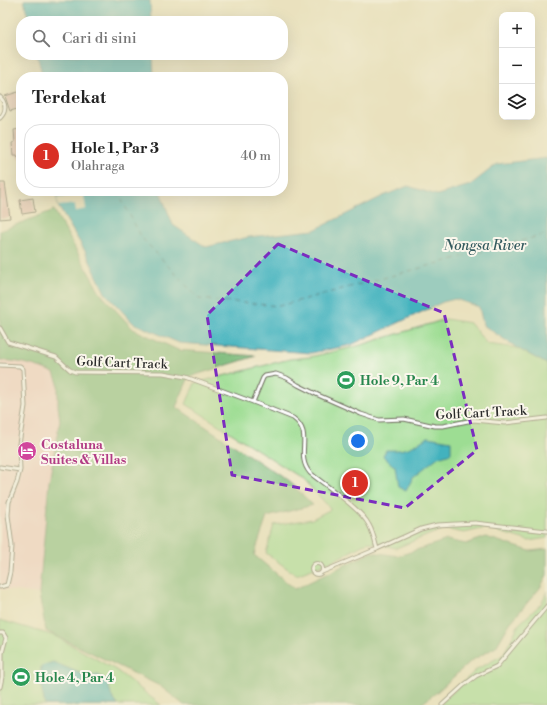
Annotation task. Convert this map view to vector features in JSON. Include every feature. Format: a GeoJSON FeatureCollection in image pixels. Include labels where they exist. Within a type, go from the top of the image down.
{"type":"FeatureCollection","features":[{"type":"Feature","properties":{"kind":"lane"},"geometry":{"type":"LineString","coordinates":[[0,97],[5,105],[5,111],[0,118]]}},
{"type":"Feature","properties":{"kind":"lane","name":"Golf Cart Track"},"geometry":{"type":"LineString","coordinates":[[0,328],[8,342],[56,357],[70,370],[75,372],[163,373],[186,377],[253,402],[263,378],[276,374],[287,378],[318,395],[379,420],[404,419],[435,426],[443,426],[473,420],[504,423],[547,418]]}},
{"type":"Feature","properties":{"kind":"lane"},"geometry":{"type":"LineString","coordinates":[[0,365],[20,366],[23,369],[25,406],[19,444],[20,470],[9,502],[8,515],[12,546],[10,572],[7,585],[0,587]]}},
{"type":"Feature","properties":{"kind":"lane"},"geometry":{"type":"LineString","coordinates":[[253,402],[297,421],[304,434],[302,457],[306,469],[349,503],[366,519],[373,533],[377,549]]}},
{"type":"Feature","properties":{"kind":"lane"},"geometry":{"type":"LineString","coordinates":[[0,467],[20,470]]}},
{"type":"Feature","properties":{"kind":"lane"},"geometry":{"type":"LineString","coordinates":[[322,572],[421,529],[437,524],[475,523],[547,531]]}},
{"type":"Feature","properties":{"kind":"lane"},"geometry":{"type":"LineString","coordinates":[[442,705],[476,676],[497,666],[547,606]]}},
{"type":"Feature","properties":{"kind":"lane"},"geometry":{"type":"LineString","coordinates":[[0,633],[3,633],[6,638],[2,652],[2,677],[0,687]]}},
{"type":"Feature","properties":{"kind":"highlighted area"},"geometry":{"type":"Polygon","coordinates":[[[278,244],[444,313],[477,450],[405,508],[232,475],[207,315],[278,244]]]}},
{"type":"Feature","properties":{"kind":"shaded area","name":"Costaluna Suites & Villas"},"geometry":{"type":"Polygon","coordinates":[[[0,360],[18,361],[40,367],[54,373],[58,383],[58,406],[60,420],[49,482],[39,594],[0,589],[0,360]]]}},
{"type":"Feature","properties":{"kind":"green space"},"geometry":{"type":"Polygon","coordinates":[[[54,210],[100,293],[133,329],[178,350],[256,356],[189,377],[176,407],[289,482],[313,505],[267,517],[254,555],[295,589],[372,552],[398,556],[447,540],[466,544],[486,537],[530,551],[547,549],[547,575],[540,588],[510,623],[496,647],[471,661],[437,692],[420,705],[184,705],[160,686],[46,631],[39,594],[49,482],[60,420],[58,406],[58,383],[54,373],[47,370],[14,361],[0,360],[0,231],[54,210]]]}},
{"type":"Feature","properties":{"kind":"green space"},"geometry":{"type":"Polygon","coordinates":[[[446,319],[470,323],[487,344],[517,348],[547,364],[547,538],[529,541],[486,528],[464,533],[444,529],[396,548],[368,542],[331,562],[296,575],[266,553],[274,525],[312,519],[331,509],[303,479],[186,404],[195,383],[290,359],[310,357],[358,346],[446,319]]]}},
{"type":"Feature","properties":{"kind":"green space"},"geometry":{"type":"Polygon","coordinates":[[[547,591],[547,705],[439,705],[477,669],[503,655],[519,624],[541,604],[547,591]]]}},
{"type":"Feature","properties":{"kind":"green space"},"geometry":{"type":"Polygon","coordinates":[[[0,620],[55,636],[116,670],[161,705],[0,705],[0,620]]]}},
{"type":"Feature","properties":{"kind":"water"},"geometry":{"type":"Polygon","coordinates":[[[24,0],[150,0],[151,16],[28,16],[24,0]]]}},
{"type":"Feature","properties":{"kind":"water"},"geometry":{"type":"Polygon","coordinates":[[[38,60],[153,60],[154,72],[42,72],[38,60]]]}},
{"type":"Feature","properties":{"kind":"water","name":"Nongsa River"},"geometry":{"type":"Polygon","coordinates":[[[547,158],[547,364],[517,348],[483,325],[479,307],[455,299],[443,302],[351,345],[311,353],[179,343],[133,323],[105,293],[85,251],[58,206],[57,196],[162,196],[173,225],[206,247],[249,237],[314,230],[383,196],[408,186],[437,195],[470,185],[497,164],[547,158]]]}},
{"type":"Feature","properties":{"kind":"water"},"geometry":{"type":"Polygon","coordinates":[[[428,437],[451,441],[451,453],[438,457],[413,477],[406,491],[398,487],[395,467],[383,456],[386,450],[408,448],[428,437]]]}},
{"type":"Feature","properties":{"kind":"water"},"geometry":{"type":"Polygon","coordinates":[[[53,662],[87,676],[98,675],[107,680],[112,697],[118,705],[45,705],[40,681],[41,666],[53,662]]]}},
{"type":"Feature","properties":{"kind":"pier"},"geometry":{"type":"Polygon","coordinates":[[[84,196],[86,209],[76,211],[75,204],[58,206],[57,198],[84,196]]]}},
{"type":"Feature","properties":{"kind":"building"},"geometry":{"type":"Polygon","coordinates":[[[16,93],[16,109],[10,111],[5,96],[16,93]]]}},
{"type":"Feature","properties":{"kind":"building"},"geometry":{"type":"Polygon","coordinates":[[[14,130],[16,130],[16,155],[13,155],[12,143],[15,142],[14,130]]]}},
{"type":"Feature","properties":{"kind":"building"},"geometry":{"type":"Polygon","coordinates":[[[0,183],[5,183],[10,218],[0,219],[0,183]]]}},
{"type":"Feature","properties":{"kind":"building"},"geometry":{"type":"Polygon","coordinates":[[[33,198],[35,212],[22,214],[20,200],[33,198]]]}},
{"type":"Feature","properties":{"kind":"ferry route"},"geometry":{"type":"LineString","coordinates":[[120,196],[142,238],[199,299],[279,306],[547,234]]}},
{"type":"Feature","properties":{"kind":"place","name":"Hole 9, Par 4"},"geometry":{"type":"Point","coordinates":[346,380]}},
{"type":"Feature","properties":{"kind":"place","name":"Costaluna Suites & Villas"},"geometry":{"type":"Point","coordinates":[27,451]}},
{"type":"Feature","properties":{"kind":"place","name":"Hole 1, Par 3"},"geometry":{"type":"Point","coordinates":[355,483]}},
{"type":"Feature","properties":{"kind":"place","name":"Hole 4, Par 4"},"geometry":{"type":"Point","coordinates":[21,677]}}]}
